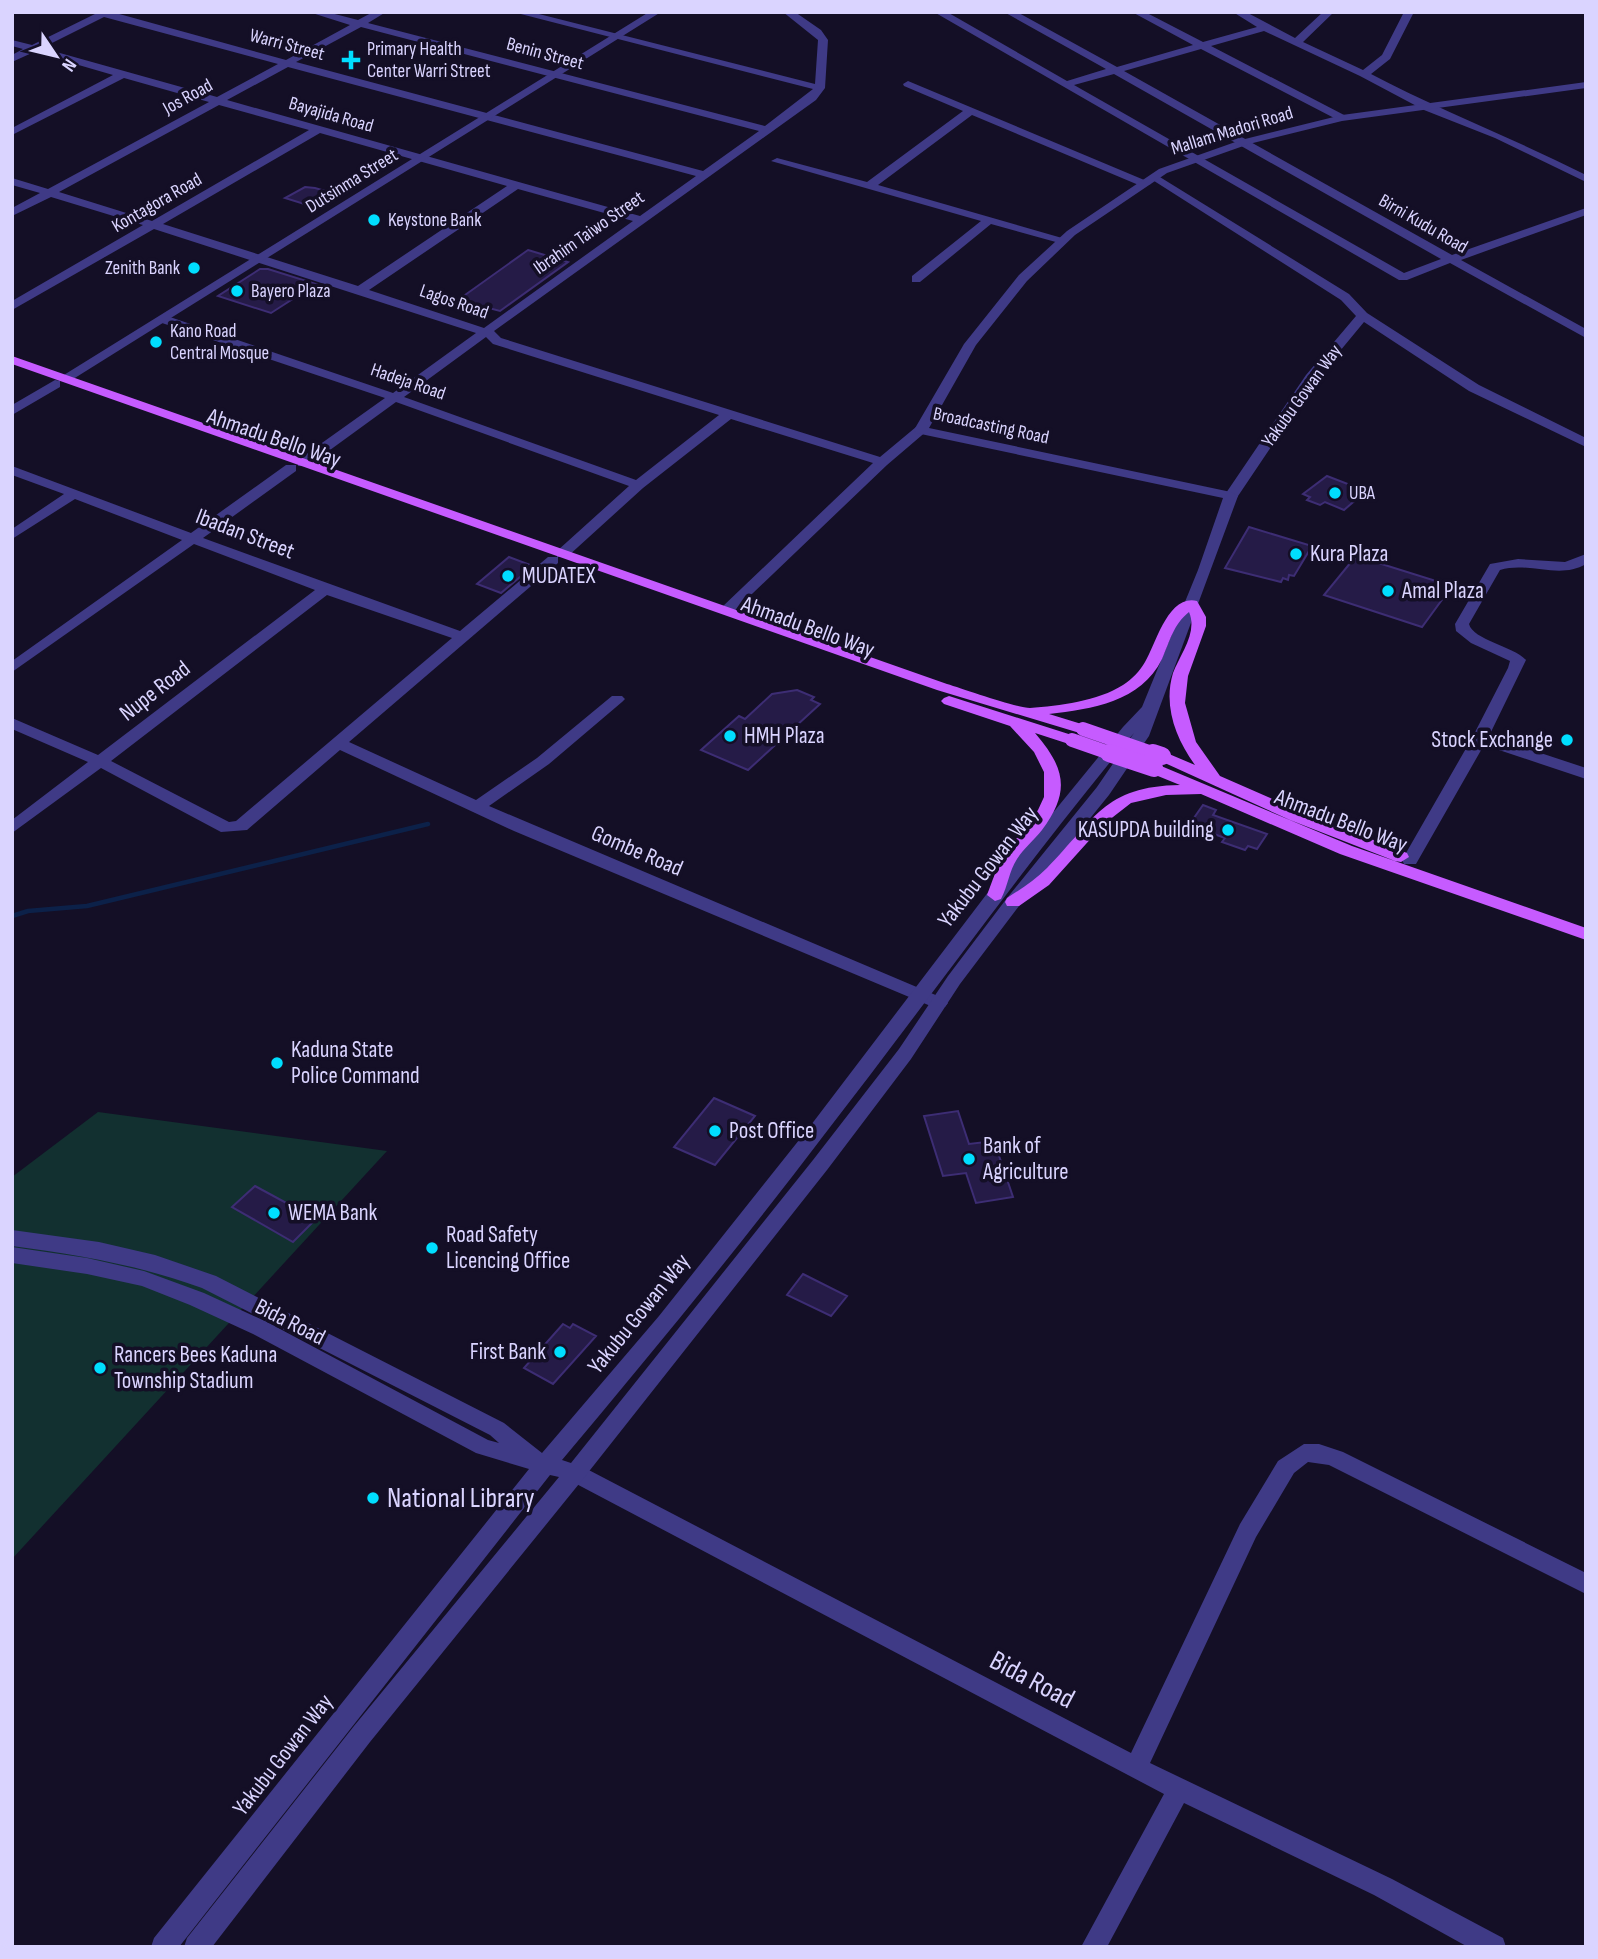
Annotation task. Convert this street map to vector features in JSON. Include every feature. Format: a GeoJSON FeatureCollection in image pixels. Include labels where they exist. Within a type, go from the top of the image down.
{"type":"FeatureCollection","features":[{"type":"Feature","properties":{"kind":"main road","name":"Ahmadu Bello Way"},"geometry":{"type":"LineString","coordinates":[[12,360],[60,381],[297,466],[1022,718],[1158,762],[1346,850],[1586,934]]}},
{"type":"Feature","properties":{"kind":"main road","name":"Ahmadu Bello Way"},"geometry":{"type":"LineString","coordinates":[[12,369],[60,381]]}},
{"type":"Feature","properties":{"kind":"main road","name":"Ahmadu Bello Way"},"geometry":{"type":"LineString","coordinates":[[557,557],[726,611],[1022,718]]}},
{"type":"Feature","properties":{"kind":"main road"},"geometry":{"type":"LineString","coordinates":[[1192,604],[1199,619],[1179,678],[1179,720],[1212,785],[1155,790],[1117,803],[1085,832],[1049,876],[1004,899],[1009,859],[1052,802],[1056,787],[1052,768],[1022,718],[1088,704],[1119,693],[1140,679],[1152,664],[1173,616],[1192,604]]}},
{"type":"Feature","properties":{"kind":"main road","name":"Ahmadu Bello Way"},"geometry":{"type":"LineString","coordinates":[[1212,785],[1410,860],[1586,921]]}},
{"type":"Feature","properties":{"kind":"street","name":"Benin Street"},"geometry":{"type":"LineString","coordinates":[[314,12],[767,130]]}},
{"type":"Feature","properties":{"kind":"street","name":"Jos Road"},"geometry":{"type":"LineString","coordinates":[[12,213],[381,12]]}},
{"type":"Feature","properties":{"kind":"street"},"geometry":{"type":"LineString","coordinates":[[518,12],[820,88],[823,40],[817,32],[788,12]]}},
{"type":"Feature","properties":{"kind":"street","name":"Dutsinma Street"},"geometry":{"type":"LineString","coordinates":[[12,411],[656,12]]}},
{"type":"Feature","properties":{"kind":"street"},"geometry":{"type":"LineString","coordinates":[[939,12],[1403,277],[1448,259],[1541,230],[1586,211]]}},
{"type":"Feature","properties":{"kind":"street","name":"Birni Kudu Road"},"geometry":{"type":"LineString","coordinates":[[1009,12],[1586,334]]}},
{"type":"Feature","properties":{"kind":"street"},"geometry":{"type":"LineString","coordinates":[[1137,12],[1342,118]]}},
{"type":"Feature","properties":{"kind":"street"},"geometry":{"type":"LineString","coordinates":[[1238,12],[1429,108],[1499,136],[1586,179]]}},
{"type":"Feature","properties":{"kind":"street"},"geometry":{"type":"LineString","coordinates":[[1066,84],[1203,47],[1260,25],[1265,12]]}},
{"type":"Feature","properties":{"kind":"street"},"geometry":{"type":"LineString","coordinates":[[1298,41],[1329,12]]}},
{"type":"Feature","properties":{"kind":"street"},"geometry":{"type":"LineString","coordinates":[[1364,74],[1386,57],[1409,12]]}},
{"type":"Feature","properties":{"kind":"street"},"geometry":{"type":"LineString","coordinates":[[12,58],[106,13]]}},
{"type":"Feature","properties":{"kind":"street","name":"Warri Street"},"geometry":{"type":"LineString","coordinates":[[106,13],[705,175]]}},
{"type":"Feature","properties":{"kind":"street","name":"Bayajida Road"},"geometry":{"type":"LineString","coordinates":[[12,43],[641,220]]}},
{"type":"Feature","properties":{"kind":"street"},"geometry":{"type":"LineString","coordinates":[[12,132],[121,75]]}},
{"type":"Feature","properties":{"kind":"street"},"geometry":{"type":"LineString","coordinates":[[908,84],[1150,181],[1345,297],[1363,316],[1474,388],[1586,443]]}},
{"type":"Feature","properties":{"kind":"street","name":"Mallam Madori Road"},"geometry":{"type":"LineString","coordinates":[[921,430],[971,344],[1023,278],[1063,240],[1175,166],[1245,142],[1342,118],[1586,85]]}},
{"type":"Feature","properties":{"kind":"street","name":"Ibrahim Taiwo Street"},"geometry":{"type":"LineString","coordinates":[[12,668],[487,333],[812,98],[820,88]]}},
{"type":"Feature","properties":{"kind":"street"},"geometry":{"type":"LineString","coordinates":[[870,186],[971,110]]}},
{"type":"Feature","properties":{"kind":"street","name":"Kontagora Road"},"geometry":{"type":"LineString","coordinates":[[12,306],[319,129]]}},
{"type":"Feature","properties":{"kind":"street"},"geometry":{"type":"LineString","coordinates":[[777,161],[1063,240]]}},
{"type":"Feature","properties":{"kind":"street","name":"Lagos Road"},"geometry":{"type":"LineString","coordinates":[[12,181],[260,258],[487,333],[497,341],[729,414],[887,458]]}},
{"type":"Feature","properties":{"kind":"street"},"geometry":{"type":"LineString","coordinates":[[359,291],[516,185]]}},
{"type":"Feature","properties":{"kind":"street"},"geometry":{"type":"LineString","coordinates":[[916,279],[990,219]]}},
{"type":"Feature","properties":{"kind":"street","name":"Yakubu Gowan Way"},"geometry":{"type":"LineString","coordinates":[[163,1947],[544,1466],[818,1130],[920,995],[1102,791],[1141,736],[1231,496],[1311,378],[1363,316]]}},
{"type":"Feature","properties":{"kind":"street","name":"Hadeja Road"},"geometry":{"type":"LineString","coordinates":[[163,319],[393,397],[638,485]]}},
{"type":"Feature","properties":{"kind":"street"},"geometry":{"type":"LineString","coordinates":[[487,333],[506,335],[887,458]]}},
{"type":"Feature","properties":{"kind":"street"},"geometry":{"type":"LineString","coordinates":[[12,723],[101,762],[227,828],[241,826],[638,485],[729,414]]}},
{"type":"Feature","properties":{"kind":"street","name":"Broadcasting Road"},"geometry":{"type":"LineString","coordinates":[[726,611],[887,458],[921,430],[1231,496]]}},
{"type":"Feature","properties":{"kind":"street","name":"Ibadan Street"},"geometry":{"type":"LineString","coordinates":[[12,470],[325,589],[462,637]]}},
{"type":"Feature","properties":{"kind":"street"},"geometry":{"type":"LineString","coordinates":[[12,535],[75,493]]}},
{"type":"Feature","properties":{"kind":"street"},"geometry":{"type":"LineString","coordinates":[[1410,860],[1480,738],[1518,660],[1508,652],[1472,639],[1463,631],[1462,624],[1495,567],[1519,562],[1567,568],[1586,558]]}},
{"type":"Feature","properties":{"kind":"street","name":"Nupe Road"},"geometry":{"type":"LineString","coordinates":[[12,828],[325,589]]}},
{"type":"Feature","properties":{"kind":"street"},"geometry":{"type":"LineString","coordinates":[[477,807],[543,761],[617,699]]}},
{"type":"Feature","properties":{"kind":"street"},"geometry":{"type":"LineString","coordinates":[[1480,738],[1586,774]]}},
{"type":"Feature","properties":{"kind":"street","name":"Gombe Road"},"geometry":{"type":"LineString","coordinates":[[339,743],[477,807],[939,1003]]}},
{"type":"Feature","properties":{"kind":"street","name":"Yakubu Gowan Way"},"geometry":{"type":"LineString","coordinates":[[196,1947],[362,1734],[575,1474],[832,1149],[905,1054],[1004,899]]}},
{"type":"Feature","properties":{"kind":"street","name":"Bida Road"},"geometry":{"type":"LineString","coordinates":[[12,1238],[99,1250],[156,1263],[209,1282],[497,1429],[544,1466]]}},
{"type":"Feature","properties":{"kind":"street","name":"Bida Road"},"geometry":{"type":"LineString","coordinates":[[12,1255],[87,1266],[144,1279],[197,1299],[260,1328],[483,1447],[575,1474],[1136,1768],[1383,1887],[1494,1947]]}},
{"type":"Feature","properties":{"kind":"street"},"geometry":{"type":"LineString","coordinates":[[1136,1768],[1248,1531],[1286,1467],[1304,1453],[1319,1452],[1335,1458],[1586,1584]]}},
{"type":"Feature","properties":{"kind":"street"},"geometry":{"type":"LineString","coordinates":[[1093,1947],[1179,1790]]}},
{"type":"Feature","properties":{"kind":"green space","name":"Rancers Bees Kaduna Township Stadium"},"geometry":{"type":"Polygon","coordinates":[[[98,1112],[387,1151],[12,1559],[12,1177],[98,1112]]]}},
{"type":"Feature","properties":{"kind":"building"},"geometry":{"type":"Polygon","coordinates":[[[305,187],[339,195],[317,208],[285,198],[305,187]]]}},
{"type":"Feature","properties":{"kind":"building"},"geometry":{"type":"Polygon","coordinates":[[[528,250],[568,262],[500,311],[458,300],[528,250]]]}},
{"type":"Feature","properties":{"kind":"building","name":"Bayero Plaza"},"geometry":{"type":"Polygon","coordinates":[[[260,269],[316,284],[271,313],[218,296],[260,269]]]}},
{"type":"Feature","properties":{"kind":"building","name":"UBA"},"geometry":{"type":"Polygon","coordinates":[[[1327,476],[1366,491],[1344,510],[1325,502],[1320,505],[1307,500],[1310,497],[1303,494],[1327,476]]]}},
{"type":"Feature","properties":{"kind":"building","name":"Kura Plaza"},"geometry":{"type":"Polygon","coordinates":[[[1249,527],[1312,546],[1294,576],[1289,575],[1288,580],[1283,578],[1281,582],[1225,568],[1249,527]]]}},
{"type":"Feature","properties":{"kind":"building","name":"Amal Plaza"},"geometry":{"type":"Polygon","coordinates":[[[1356,556],[1452,586],[1422,627],[1324,595],[1356,556]]]}},
{"type":"Feature","properties":{"kind":"building","name":"MUDATEX"},"geometry":{"type":"Polygon","coordinates":[[[509,557],[533,566],[501,593],[477,584],[509,557]]]}},
{"type":"Feature","properties":{"kind":"building","name":"HMH Plaza"},"geometry":{"type":"Polygon","coordinates":[[[797,690],[814,697],[811,700],[820,704],[748,770],[701,750],[739,716],[745,719],[772,694],[797,690]]]}},
{"type":"Feature","properties":{"kind":"building","name":"KASUPDA building"},"geometry":{"type":"Polygon","coordinates":[[[1203,805],[1216,810],[1213,815],[1267,834],[1257,849],[1248,846],[1245,850],[1222,842],[1225,838],[1189,825],[1203,805]]]}},
{"type":"Feature","properties":{"kind":"building","name":"Post Office"},"geometry":{"type":"Polygon","coordinates":[[[714,1098],[755,1116],[715,1165],[674,1147],[714,1098]]]}},
{"type":"Feature","properties":{"kind":"building","name":"Bank of Agriculture"},"geometry":{"type":"Polygon","coordinates":[[[958,1111],[969,1144],[994,1141],[1013,1197],[976,1203],[966,1173],[943,1176],[924,1116],[958,1111]]]}},
{"type":"Feature","properties":{"kind":"building","name":"WEMA Bank"},"geometry":{"type":"Polygon","coordinates":[[[255,1186],[316,1219],[293,1242],[232,1207],[255,1186]]]}},
{"type":"Feature","properties":{"kind":"building"},"geometry":{"type":"Polygon","coordinates":[[[803,1274],[847,1296],[831,1316],[787,1295],[803,1274]]]}},
{"type":"Feature","properties":{"kind":"building","name":"First Bank"},"geometry":{"type":"Polygon","coordinates":[[[563,1324],[570,1328],[573,1324],[596,1336],[553,1384],[524,1368],[563,1324]]]}},
{"type":"Feature","properties":{"kind":"waterway"},"geometry":{"type":"LineString","coordinates":[[12,916],[28,911],[87,906],[428,824]]}},
{"type":"Feature","properties":{"kind":"place","name":"Primary Health Center Warri Street"},"geometry":{"type":"Point","coordinates":[351,60]}},
{"type":"Feature","properties":{"kind":"place","name":"Keystone Bank"},"geometry":{"type":"Point","coordinates":[374,220]}},
{"type":"Feature","properties":{"kind":"place","name":"Zenith Bank"},"geometry":{"type":"Point","coordinates":[194,268]}},
{"type":"Feature","properties":{"kind":"place","name":"Bayero Plaza"},"geometry":{"type":"Point","coordinates":[237,291]}},
{"type":"Feature","properties":{"kind":"place","name":"Kano Road Central Mosque"},"geometry":{"type":"Point","coordinates":[156,342]}},
{"type":"Feature","properties":{"kind":"place","name":"UBA"},"geometry":{"type":"Point","coordinates":[1335,493]}},
{"type":"Feature","properties":{"kind":"place","name":"Kura Plaza"},"geometry":{"type":"Point","coordinates":[1296,554]}},
{"type":"Feature","properties":{"kind":"place","name":"MUDATEX"},"geometry":{"type":"Point","coordinates":[508,576]}},
{"type":"Feature","properties":{"kind":"place","name":"Amal Plaza"},"geometry":{"type":"Point","coordinates":[1388,591]}},
{"type":"Feature","properties":{"kind":"place","name":"HMH Plaza"},"geometry":{"type":"Point","coordinates":[730,736]}},
{"type":"Feature","properties":{"kind":"place","name":"Stock Exchange"},"geometry":{"type":"Point","coordinates":[1567,740]}},
{"type":"Feature","properties":{"kind":"place","name":"KASUPDA building"},"geometry":{"type":"Point","coordinates":[1228,830]}},
{"type":"Feature","properties":{"kind":"place","name":"Kaduna State Police Command"},"geometry":{"type":"Point","coordinates":[277,1063]}},
{"type":"Feature","properties":{"kind":"place","name":"Post Office"},"geometry":{"type":"Point","coordinates":[715,1131]}},
{"type":"Feature","properties":{"kind":"place","name":"Bank of Agriculture"},"geometry":{"type":"Point","coordinates":[969,1159]}},
{"type":"Feature","properties":{"kind":"place","name":"WEMA Bank"},"geometry":{"type":"Point","coordinates":[274,1213]}},
{"type":"Feature","properties":{"kind":"place","name":"Road Safety Licencing Office"},"geometry":{"type":"Point","coordinates":[432,1248]}},
{"type":"Feature","properties":{"kind":"place","name":"First Bank"},"geometry":{"type":"Point","coordinates":[560,1352]}},
{"type":"Feature","properties":{"kind":"place","name":"Rancers Bees Kaduna Township Stadium"},"geometry":{"type":"Point","coordinates":[100,1368]}},
{"type":"Feature","properties":{"kind":"place","name":"National Library"},"geometry":{"type":"Point","coordinates":[373,1498]}}]}
